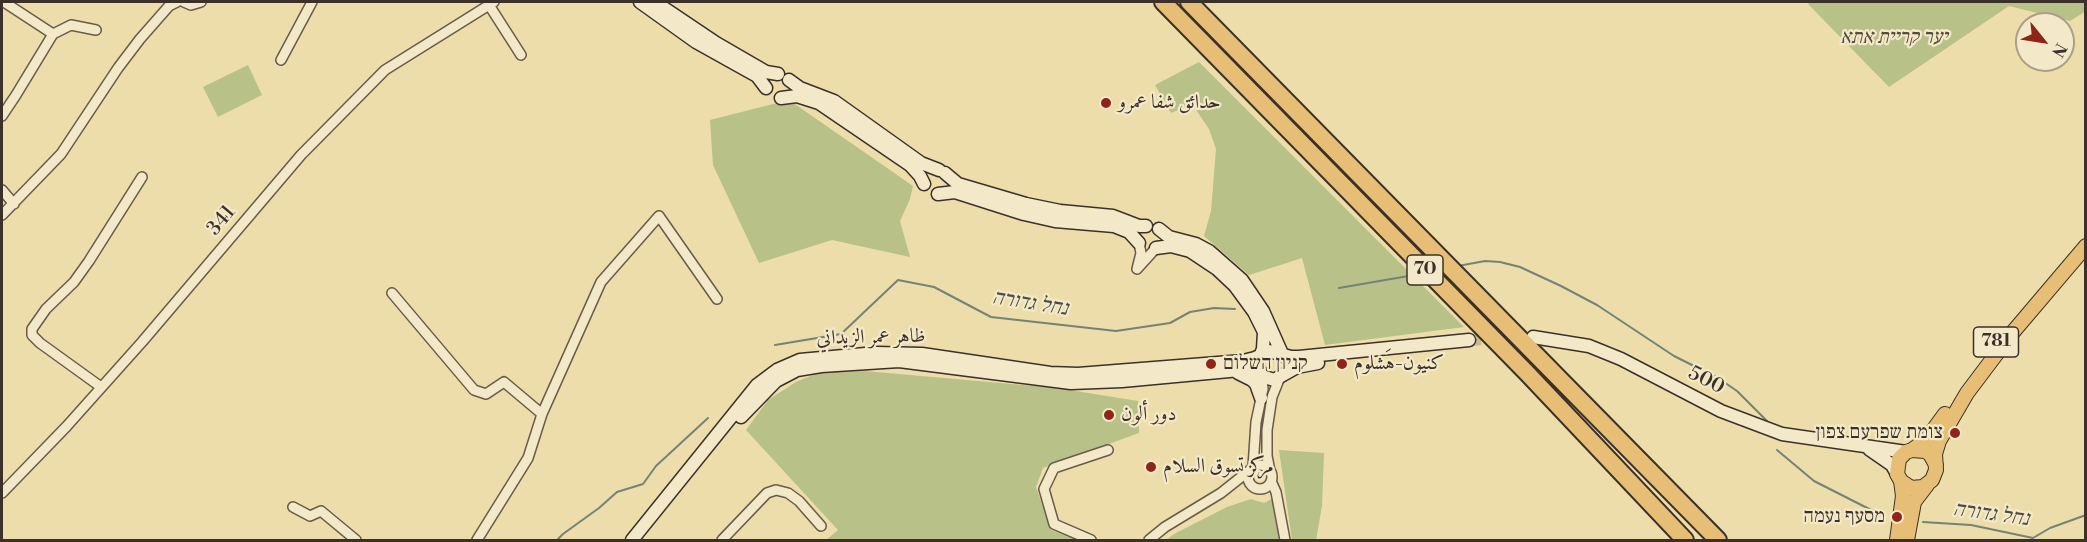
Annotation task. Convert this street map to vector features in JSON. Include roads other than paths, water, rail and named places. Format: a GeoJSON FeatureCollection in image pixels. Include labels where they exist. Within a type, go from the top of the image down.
{"type":"FeatureCollection","features":[{"type":"Feature","properties":{"kind":"highway","name":"70"},"geometry":{"type":"LineString","coordinates":[[1163,2],[1527,373],[1685,540]]}},
{"type":"Feature","properties":{"kind":"highway","name":"70"},"geometry":{"type":"LineString","coordinates":[[1189,2],[1718,540]]}},
{"type":"Feature","properties":{"kind":"main road"},"geometry":{"type":"LineString","coordinates":[[640,2],[696,42],[757,76],[773,97],[797,96],[819,103],[910,165],[930,193],[955,192],[1024,214],[1055,221],[1114,226],[1129,232],[1149,250],[1171,246],[1190,250],[1217,269],[1235,286],[1254,312],[1264,332],[1264,342],[1257,364],[1260,375],[1270,380],[1302,365],[1413,345]]}},
{"type":"Feature","properties":{"kind":"main road"},"geometry":{"type":"LineString","coordinates":[[655,2],[716,43],[766,72],[783,77],[800,88],[834,100],[921,163],[942,172],[958,184],[1026,204],[1060,211],[1113,216],[1139,226],[1153,228],[1169,237],[1196,244],[1242,280],[1263,311],[1286,361],[1282,375]]}},
{"type":"Feature","properties":{"kind":"main road"},"geometry":{"type":"LineString","coordinates":[[766,88],[769,78],[783,77]]}},
{"type":"Feature","properties":{"kind":"main road"},"geometry":{"type":"LineString","coordinates":[[781,98],[789,90],[783,77]]}},
{"type":"Feature","properties":{"kind":"main road"},"geometry":{"type":"LineString","coordinates":[[924,184],[926,174],[932,170],[942,172],[948,179],[947,186],[938,194]]}},
{"type":"Feature","properties":{"kind":"main road"},"geometry":{"type":"LineString","coordinates":[[1139,243],[1139,234],[1153,228]]}},
{"type":"Feature","properties":{"kind":"main road"},"geometry":{"type":"LineString","coordinates":[[1153,228],[1162,238],[1156,248]]}},
{"type":"Feature","properties":{"kind":"main road","name":"781"},"geometry":{"type":"LineString","coordinates":[[1897,540],[1903,496],[1899,477],[1899,459],[1930,436],[1971,372],[2085,236]]}},
{"type":"Feature","properties":{"kind":"main road","name":"781"},"geometry":{"type":"LineString","coordinates":[[1907,540],[1914,502],[1935,476],[1935,454],[1940,441],[1977,379],[2085,246]]}},
{"type":"Feature","properties":{"kind":"main road","name":"500"},"geometry":{"type":"LineString","coordinates":[[1533,337],[1566,341],[1622,359],[1721,411],[1782,434],[1909,451]]}},
{"type":"Feature","properties":{"kind":"main road"},"geometry":{"type":"LineString","coordinates":[[1261,355],[1269,351],[1299,357],[1470,340]]}},
{"type":"Feature","properties":{"kind":"main road","name":"ظاهر عمر الزيداني"},"geometry":{"type":"LineString","coordinates":[[632,540],[757,385],[777,370],[800,360],[876,353],[922,354],[1050,374],[1078,374],[1244,362],[1261,355]]}},
{"type":"Feature","properties":{"kind":"main road","name":"ظاهر عمر الزيداني"},"geometry":{"type":"LineString","coordinates":[[642,540],[754,402],[776,381],[797,370],[821,366],[899,362],[1071,383],[1114,382],[1240,370],[1260,375]]}},
{"type":"Feature","properties":{"kind":"main road"},"geometry":{"type":"LineString","coordinates":[[1231,371],[1252,380],[1261,398]]}},
{"type":"Feature","properties":{"kind":"main road","name":"500"},"geometry":{"type":"LineString","coordinates":[[1866,447],[1892,465],[1899,477]]}},
{"type":"Feature","properties":{"kind":"main road"},"geometry":{"type":"LineString","coordinates":[[1909,451],[1924,451],[1930,454],[1936,465]]}},
{"type":"Feature","properties":{"kind":"main road"},"geometry":{"type":"LineString","coordinates":[[1899,477],[1911,488],[1928,484]]}},
{"type":"Feature","properties":{"kind":"street"},"geometry":{"type":"LineString","coordinates":[[4,2],[53,34]]}},
{"type":"Feature","properties":{"kind":"street"},"geometry":{"type":"LineString","coordinates":[[2,215],[61,154],[140,39],[169,6],[177,2]]}},
{"type":"Feature","properties":{"kind":"street"},"geometry":{"type":"LineString","coordinates":[[184,2],[191,5],[201,2]]}},
{"type":"Feature","properties":{"kind":"street"},"geometry":{"type":"LineString","coordinates":[[281,60],[312,2]]}},
{"type":"Feature","properties":{"kind":"street"},"geometry":{"type":"LineString","coordinates":[[487,4],[521,55]]}},
{"type":"Feature","properties":{"kind":"street","name":"341"},"geometry":{"type":"LineString","coordinates":[[2,493],[66,427],[301,155],[385,70],[487,4]]}},
{"type":"Feature","properties":{"kind":"street"},"geometry":{"type":"LineString","coordinates":[[2,116],[53,34],[71,25],[96,30]]}},
{"type":"Feature","properties":{"kind":"street"},"geometry":{"type":"LineString","coordinates":[[101,387],[40,343],[32,335],[32,329],[46,309],[79,275],[142,177]]}},
{"type":"Feature","properties":{"kind":"street"},"geometry":{"type":"LineString","coordinates":[[2,190],[14,204]]}},
{"type":"Feature","properties":{"kind":"street"},"geometry":{"type":"LineString","coordinates":[[477,540],[528,458],[542,414],[601,282],[659,216],[717,300]]}},
{"type":"Feature","properties":{"kind":"street"},"geometry":{"type":"LineString","coordinates":[[1139,243],[1141,254],[1137,269],[1156,248]]}},
{"type":"Feature","properties":{"kind":"street"},"geometry":{"type":"LineString","coordinates":[[392,293],[474,390],[486,394],[504,382],[542,414]]}},
{"type":"Feature","properties":{"kind":"street"},"geometry":{"type":"LineString","coordinates":[[1251,486],[1248,479],[1263,384],[1260,375]]}},
{"type":"Feature","properties":{"kind":"street"},"geometry":{"type":"LineString","coordinates":[[1282,375],[1272,397],[1267,430],[1267,456],[1285,540]]}},
{"type":"Feature","properties":{"kind":"street"},"geometry":{"type":"LineString","coordinates":[[1091,540],[1053,524],[1044,489],[1054,468],[1108,450]]}},
{"type":"Feature","properties":{"kind":"street"},"geometry":{"type":"LineString","coordinates":[[1140,540],[1152,537],[1221,493],[1251,468],[1262,465],[1270,476]]}},
{"type":"Feature","properties":{"kind":"street"},"geometry":{"type":"LineString","coordinates":[[1221,493],[1238,487],[1266,488],[1270,476]]}},
{"type":"Feature","properties":{"kind":"street"},"geometry":{"type":"LineString","coordinates":[[722,540],[767,493],[776,490],[789,493],[821,526]]}},
{"type":"Feature","properties":{"kind":"street"},"geometry":{"type":"LineString","coordinates":[[293,507],[310,516],[321,511],[356,540]]}},
{"type":"Feature","properties":{"kind":"waterway"},"geometry":{"type":"LineString","coordinates":[[1458,266],[1485,261],[1500,262],[1520,267],[1561,286],[1597,305],[1674,356],[1718,378],[1737,391],[1767,421]]}},
{"type":"Feature","properties":{"kind":"waterway"},"geometry":{"type":"LineString","coordinates":[[1339,288],[1420,274]]}},
{"type":"Feature","properties":{"kind":"waterway","name":"נחל גדורה"},"geometry":{"type":"LineString","coordinates":[[775,345],[841,334],[898,280],[934,287],[991,317],[1116,331],[1170,323],[1190,312],[1214,308],[1235,309]]}},
{"type":"Feature","properties":{"kind":"waterway","name":"נחל גדורה"},"geometry":{"type":"LineString","coordinates":[[557,540],[617,492],[643,484],[656,466],[708,418]]}},
{"type":"Feature","properties":{"kind":"waterway"},"geometry":{"type":"LineString","coordinates":[[1777,450],[1814,481],[1885,517]]}},
{"type":"Feature","properties":{"kind":"waterway","name":"נחל גדורה"},"geometry":{"type":"LineString","coordinates":[[1923,522],[1971,525],[2033,538],[2050,528],[2086,515]]}},
{"type":"Feature","properties":{"kind":"tunnel"},"geometry":{"type":"LineString","coordinates":[[1469,340],[1523,337]]}},
{"type":"Feature","properties":{"kind":"place","name":"حدائق شفا عمرو"},"geometry":{"type":"Point","coordinates":[1106,103]}},
{"type":"Feature","properties":{"kind":"place","name":"קניון השלום"},"geometry":{"type":"Point","coordinates":[1211,364]}},
{"type":"Feature","properties":{"kind":"place","name":"كنيون-هَشلوم"},"geometry":{"type":"Point","coordinates":[1342,364]}},
{"type":"Feature","properties":{"kind":"place","name":"دور ألون"},"geometry":{"type":"Point","coordinates":[1109,415]}},
{"type":"Feature","properties":{"kind":"place","name":"צומת שפרעם צפון"},"geometry":{"type":"Point","coordinates":[1955,433]}},
{"type":"Feature","properties":{"kind":"place","name":"مركز تسوق السلام"},"geometry":{"type":"Point","coordinates":[1151,467]}},
{"type":"Feature","properties":{"kind":"place","name":"מסעף נעמה"},"geometry":{"type":"Point","coordinates":[1897,517]}},
{"type":"Feature","properties":{"kind":"park label","name":"יער קריית אתא"},"geometry":{"type":"Point","coordinates":[1894,38]}}]}
